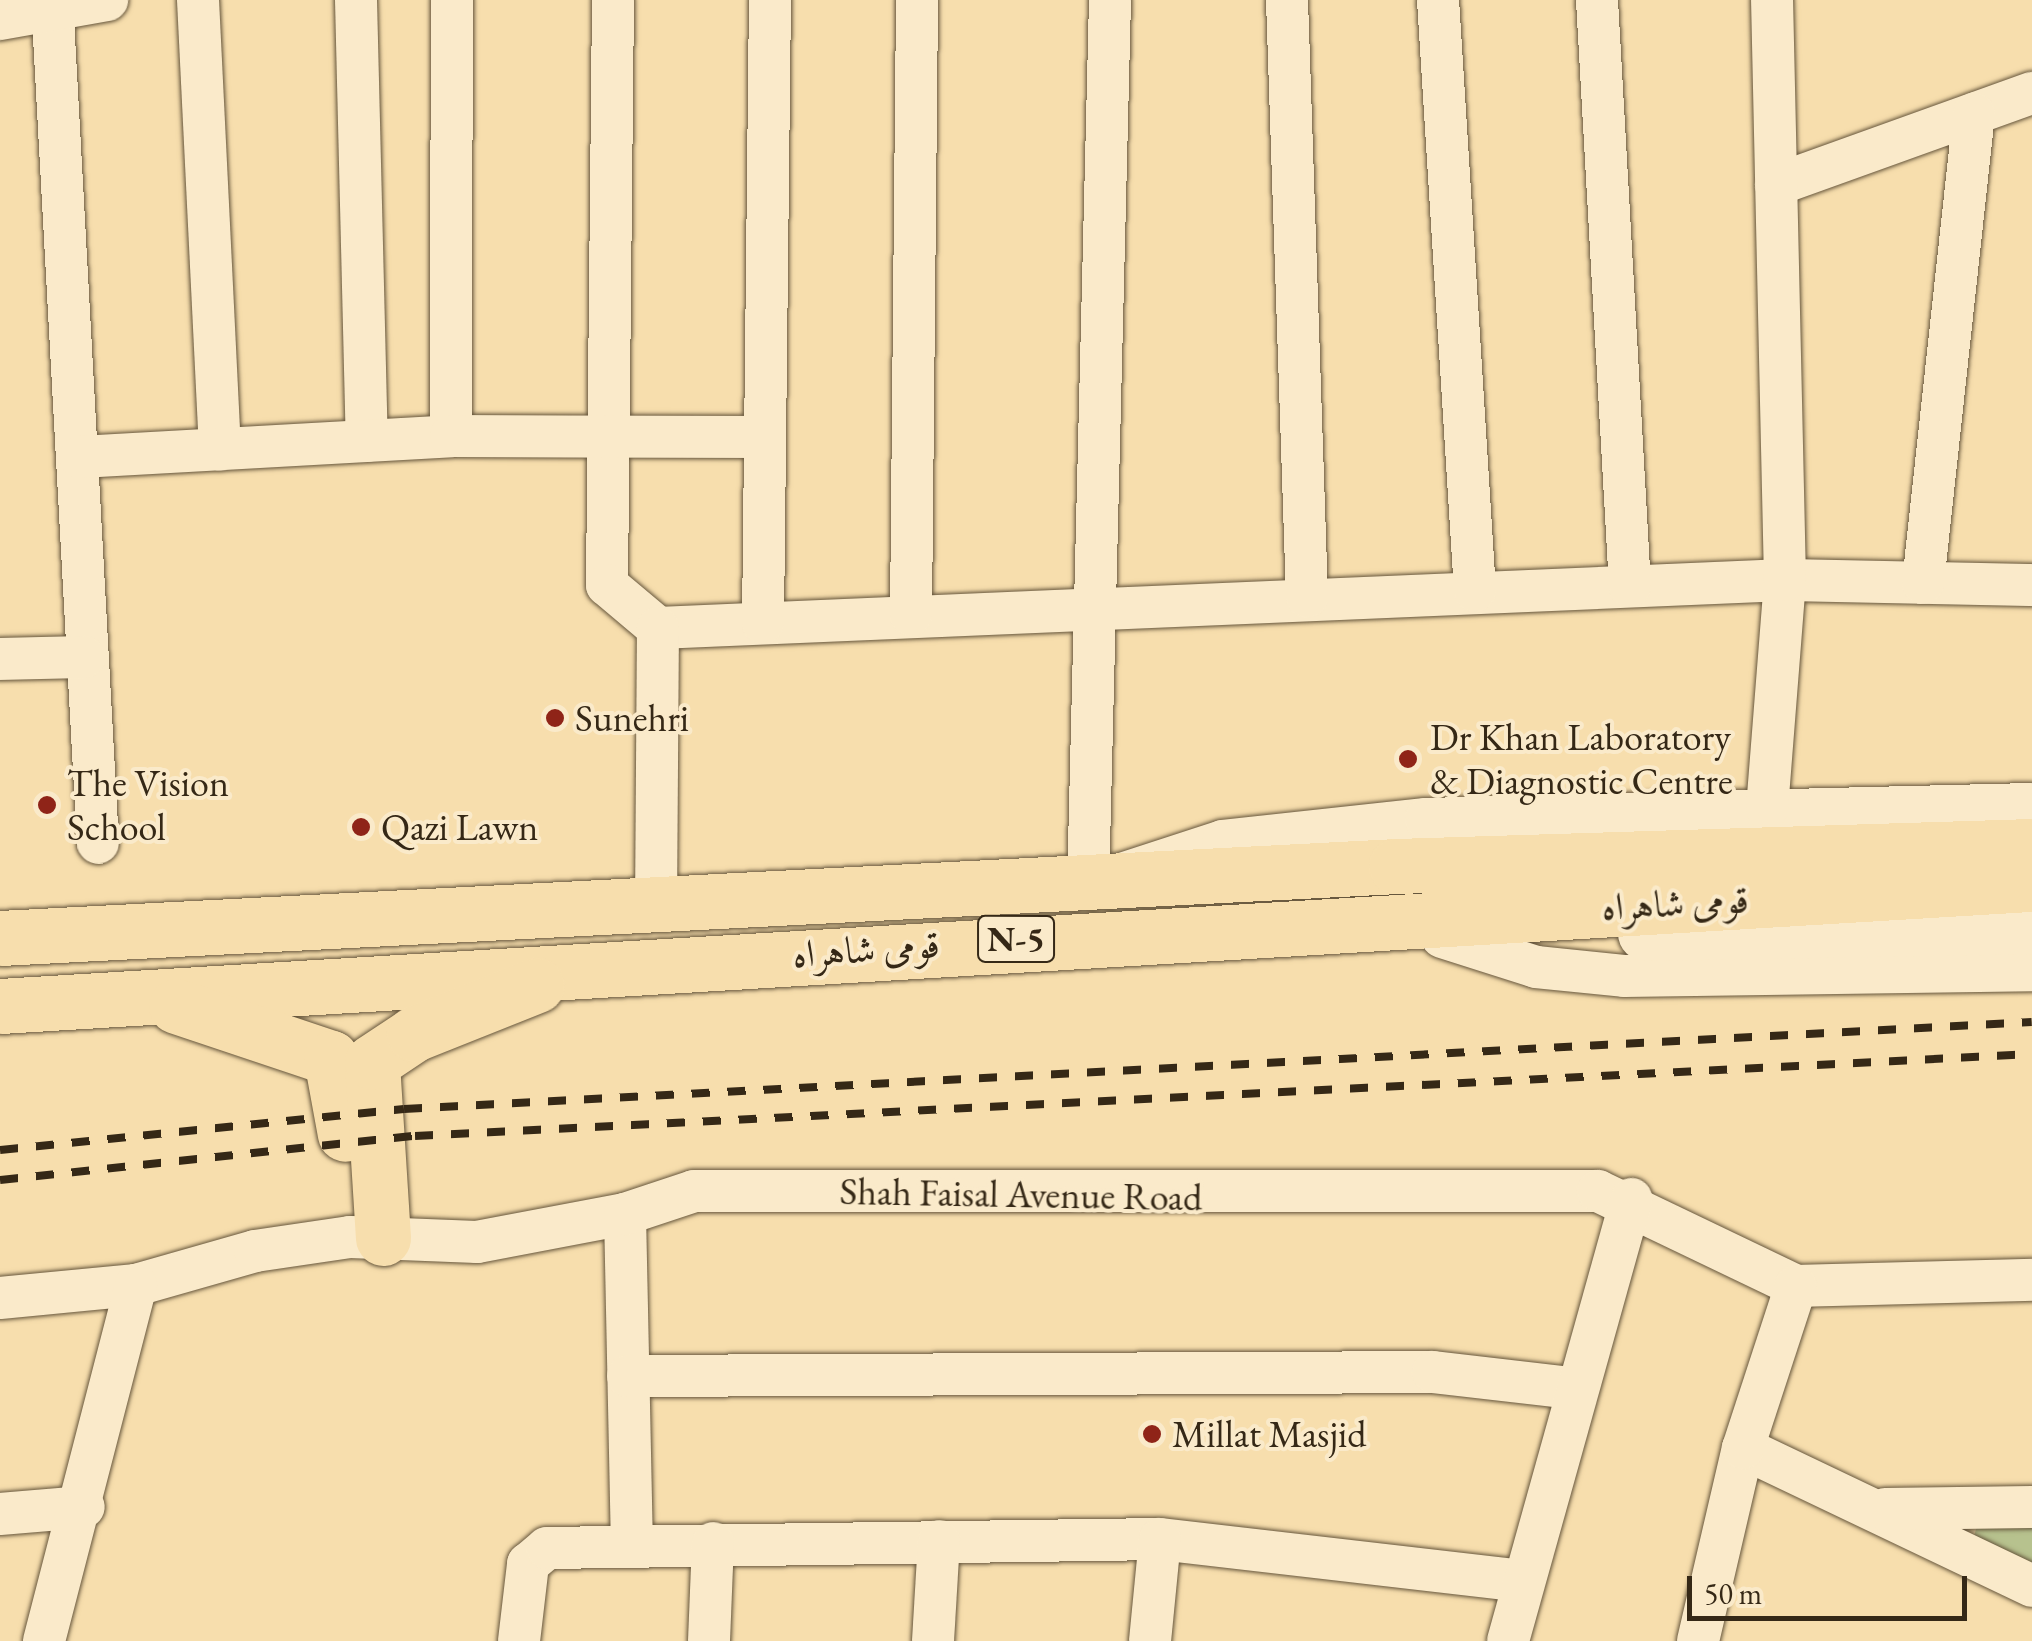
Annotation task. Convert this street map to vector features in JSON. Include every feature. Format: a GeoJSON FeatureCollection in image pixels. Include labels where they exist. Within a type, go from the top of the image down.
{"type":"FeatureCollection","features":[{"type":"Feature","properties":{"kind":"highway","name":"قومی شاہراہ"},"geometry":{"type":"LineString","coordinates":[[0,938],[656,910],[1088,885],[2032,846]]}},
{"type":"Feature","properties":{"kind":"highway","name":"قومی شاہراہ"},"geometry":{"type":"LineString","coordinates":[[0,1006],[1350,919],[2032,884]]}},
{"type":"Feature","properties":{"kind":"highway"},"geometry":{"type":"LineString","coordinates":[[367,1238],[372,1062],[414,1034],[576,968]]}},
{"type":"Feature","properties":{"kind":"highway"},"geometry":{"type":"LineString","coordinates":[[146,997],[332,1058],[343,1087],[367,1238]]}},
{"type":"Feature","properties":{"kind":"main road"},"geometry":{"type":"LineString","coordinates":[[1350,919],[1442,937],[2032,926]]}},
{"type":"Feature","properties":{"kind":"street"},"geometry":{"type":"LineString","coordinates":[[0,19],[52,4],[108,0]]}},
{"type":"Feature","properties":{"kind":"street"},"geometry":{"type":"LineString","coordinates":[[198,0],[220,449]]}},
{"type":"Feature","properties":{"kind":"street"},"geometry":{"type":"LineString","coordinates":[[356,0],[367,440]]}},
{"type":"Feature","properties":{"kind":"street"},"geometry":{"type":"LineString","coordinates":[[450,436],[452,0]]}},
{"type":"Feature","properties":{"kind":"street"},"geometry":{"type":"LineString","coordinates":[[613,0],[605,437],[607,585],[658,628],[1091,605],[1785,580],[2032,585]]}},
{"type":"Feature","properties":{"kind":"street"},"geometry":{"type":"LineString","coordinates":[[763,623],[770,0]]}},
{"type":"Feature","properties":{"kind":"street"},"geometry":{"type":"LineString","coordinates":[[911,614],[916,0]]}},
{"type":"Feature","properties":{"kind":"street"},"geometry":{"type":"LineString","coordinates":[[1110,0],[1091,605],[1088,885],[1223,841],[1426,819],[2032,804]]}},
{"type":"Feature","properties":{"kind":"street"},"geometry":{"type":"LineString","coordinates":[[1287,0],[1308,598]]}},
{"type":"Feature","properties":{"kind":"street"},"geometry":{"type":"LineString","coordinates":[[1438,0],[1474,591]]}},
{"type":"Feature","properties":{"kind":"street"},"geometry":{"type":"LineString","coordinates":[[1597,0],[1630,586]]}},
{"type":"Feature","properties":{"kind":"street"},"geometry":{"type":"LineString","coordinates":[[1767,808],[1785,580],[1772,0]]}},
{"type":"Feature","properties":{"kind":"street"},"geometry":{"type":"LineString","coordinates":[[52,4],[80,457],[84,658],[98,843]]}},
{"type":"Feature","properties":{"kind":"street"},"geometry":{"type":"LineString","coordinates":[[1776,185],[2032,93]]}},
{"type":"Feature","properties":{"kind":"street"},"geometry":{"type":"LineString","coordinates":[[1923,583],[1974,114]]}},
{"type":"Feature","properties":{"kind":"street"},"geometry":{"type":"LineString","coordinates":[[80,457],[450,436],[765,437]]}},
{"type":"Feature","properties":{"kind":"street"},"geometry":{"type":"LineString","coordinates":[[656,910],[658,628]]}},
{"type":"Feature","properties":{"kind":"street"},"geometry":{"type":"LineString","coordinates":[[0,659],[84,658]]}},
{"type":"Feature","properties":{"kind":"street"},"geometry":{"type":"LineString","coordinates":[[1442,937],[1536,967],[1624,976],[2032,970]]}},
{"type":"Feature","properties":{"kind":"street","name":"Shah Faisal Avenue Road"},"geometry":{"type":"LineString","coordinates":[[0,1298],[136,1284],[255,1250],[367,1238],[477,1242],[625,1214],[694,1191],[1598,1190],[1631,1199],[1796,1286],[2032,1280]]}},
{"type":"Feature","properties":{"kind":"street"},"geometry":{"type":"LineString","coordinates":[[1508,1641],[1572,1388],[1631,1199]]}},
{"type":"Feature","properties":{"kind":"street"},"geometry":{"type":"LineString","coordinates":[[625,1214],[632,1543]]}},
{"type":"Feature","properties":{"kind":"street"},"geometry":{"type":"LineString","coordinates":[[44,1641],[84,1507],[136,1284]]}},
{"type":"Feature","properties":{"kind":"street"},"geometry":{"type":"LineString","coordinates":[[1698,1641],[1742,1448],[1796,1286]]}},
{"type":"Feature","properties":{"kind":"street"},"geometry":{"type":"LineString","coordinates":[[628,1376],[1433,1372],[1572,1388]]}},
{"type":"Feature","properties":{"kind":"street"},"geometry":{"type":"LineString","coordinates":[[1742,1448],[2032,1586]]}},
{"type":"Feature","properties":{"kind":"street"},"geometry":{"type":"LineString","coordinates":[[0,1514],[84,1507]]}},
{"type":"Feature","properties":{"kind":"street"},"geometry":{"type":"LineString","coordinates":[[1875,1509],[2032,1507]]}},
{"type":"Feature","properties":{"kind":"street"},"geometry":{"type":"LineString","coordinates":[[519,1641],[528,1564],[547,1548],[632,1543],[1160,1539],[1523,1582]]}},
{"type":"Feature","properties":{"kind":"street"},"geometry":{"type":"LineString","coordinates":[[1150,1641],[1160,1539]]}},
{"type":"Feature","properties":{"kind":"street"},"geometry":{"type":"LineString","coordinates":[[933,1641],[940,1541]]}},
{"type":"Feature","properties":{"kind":"street"},"geometry":{"type":"LineString","coordinates":[[709,1641],[712,1543]]}},
{"type":"Feature","properties":{"kind":"green space"},"geometry":{"type":"Polygon","coordinates":[[[1978,1521],[2032,1522],[2032,1571],[1973,1541],[1978,1521]]]}},
{"type":"Feature","properties":{"kind":"railway"},"geometry":{"type":"LineString","coordinates":[[0,1150],[404,1109],[2032,1022]]}},
{"type":"Feature","properties":{"kind":"railway"},"geometry":{"type":"LineString","coordinates":[[0,1180],[415,1136],[2032,1054]]}},
{"type":"Feature","properties":{"kind":"place","name":"Sunehri"},"geometry":{"type":"Point","coordinates":[555,718]}},
{"type":"Feature","properties":{"kind":"place","name":"Dr Khan Laboratory & Diagnostic Centre"},"geometry":{"type":"Point","coordinates":[1408,759]}},
{"type":"Feature","properties":{"kind":"place","name":"The Vision School"},"geometry":{"type":"Point","coordinates":[47,805]}},
{"type":"Feature","properties":{"kind":"place","name":"Qazi Lawn"},"geometry":{"type":"Point","coordinates":[361,827]}},
{"type":"Feature","properties":{"kind":"place","name":"Millat Masjid"},"geometry":{"type":"Point","coordinates":[1152,1434]}}]}
